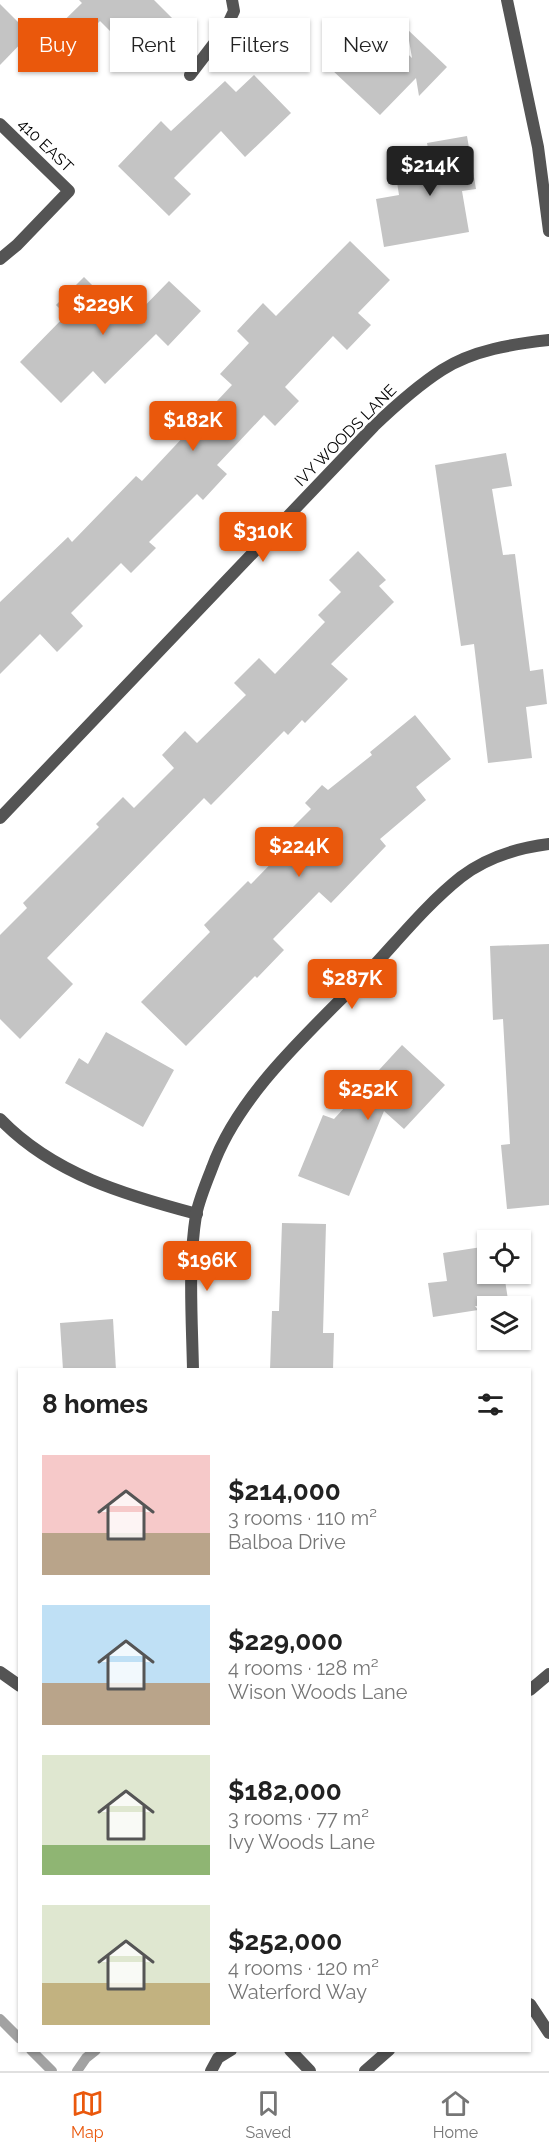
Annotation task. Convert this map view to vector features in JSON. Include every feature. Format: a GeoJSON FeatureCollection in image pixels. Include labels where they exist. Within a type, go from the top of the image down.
{"type":"FeatureCollection","features":[{"type":"Feature","properties":{"kind":"street"},"geometry":{"type":"LineString","coordinates":[[190,75],[226,27],[234,11],[232,0]]}},
{"type":"Feature","properties":{"kind":"street"},"geometry":{"type":"LineString","coordinates":[[507,0],[538,147],[549,231]]}},
{"type":"Feature","properties":{"kind":"street","name":"410 EAST"},"geometry":{"type":"LineString","coordinates":[[0,124],[69,191],[17,245],[0,259]]}},
{"type":"Feature","properties":{"kind":"street","name":"IVY WOODS LANE"},"geometry":{"type":"LineString","coordinates":[[0,818],[374,426],[405,397],[444,369],[486,351],[549,340]]}},
{"type":"Feature","properties":{"kind":"street"},"geometry":{"type":"LineString","coordinates":[[193,1368],[191,1269],[197,1214],[213,1165],[236,1118],[266,1078],[430,907],[462,877],[491,858],[523,847],[549,844]]}},
{"type":"Feature","properties":{"kind":"street"},"geometry":{"type":"LineString","coordinates":[[0,1119],[47,1158],[99,1185],[197,1214]]}},
{"type":"Feature","properties":{"kind":"street"},"geometry":{"type":"LineString","coordinates":[[0,1672],[18,1685]]}},
{"type":"Feature","properties":{"kind":"street"},"geometry":{"type":"LineString","coordinates":[[531,1689],[549,1674]]}},
{"type":"Feature","properties":{"kind":"street"},"geometry":{"type":"LineString","coordinates":[[531,2006],[549,2033]]}},
{"type":"Feature","properties":{"kind":"street"},"geometry":{"type":"LineString","coordinates":[[211,2071],[218,2058],[228,2052]]}},
{"type":"Feature","properties":{"kind":"street"},"geometry":{"type":"LineString","coordinates":[[292,2052],[310,2071]]}},
{"type":"Feature","properties":{"kind":"street"},"geometry":{"type":"LineString","coordinates":[[365,2071],[387,2052]]}},
{"type":"Feature","properties":{"kind":"building"},"geometry":{"type":"Polygon","coordinates":[[[79,0],[154,0],[172,18],[110,18],[110,31],[100,21],[98,23],[98,18],[67,18],[82,3],[79,0]]]}},
{"type":"Feature","properties":{"kind":"building"},"geometry":{"type":"Polygon","coordinates":[[[0,4],[18,22],[18,46],[0,65],[0,4]]]}},
{"type":"Feature","properties":{"kind":"building"},"geometry":{"type":"Polygon","coordinates":[[[409,31],[447,67],[419,96],[416,78],[380,115],[334,72],[409,72],[409,55],[412,58],[409,31]]]}},
{"type":"Feature","properties":{"kind":"building"},"geometry":{"type":"Polygon","coordinates":[[[254,75],[291,113],[245,157],[221,131],[174,178],[191,194],[169,216],[118,166],[161,121],[171,131],[225,81],[236,92],[254,75]]]}},
{"type":"Feature","properties":{"kind":"building"},"geometry":{"type":"Polygon","coordinates":[[[467,136],[476,189],[462,191],[469,232],[384,247],[376,199],[399,195],[396,176],[432,169],[427,143],[467,136]]]}},
{"type":"Feature","properties":{"kind":"building"},"geometry":{"type":"Polygon","coordinates":[[[350,241],[390,280],[358,313],[371,325],[347,350],[333,336],[285,387],[299,401],[275,426],[264,415],[217,465],[227,474],[203,500],[197,494],[149,542],[156,548],[131,573],[121,563],[71,613],[83,626],[57,652],[40,634],[0,674],[0,602],[68,537],[72,542],[136,476],[142,481],[232,385],[220,374],[249,343],[237,331],[263,303],[276,316],[350,241]]]}},
{"type":"Feature","properties":{"kind":"building"},"geometry":{"type":"Polygon","coordinates":[[[84,277],[129,322],[169,281],[201,311],[168,346],[156,334],[105,384],[93,371],[61,403],[20,362],[66,315],[56,305],[84,277]]]}},
{"type":"Feature","properties":{"kind":"building"},"geometry":{"type":"Polygon","coordinates":[[[506,453],[512,486],[492,489],[503,555],[515,554],[530,671],[543,669],[547,704],[526,707],[532,758],[488,763],[474,644],[461,646],[435,465],[506,453]]]}},
{"type":"Feature","properties":{"kind":"building"},"geometry":{"type":"Polygon","coordinates":[[[358,551],[386,580],[379,586],[394,602],[331,664],[348,679],[305,723],[302,720],[288,735],[284,731],[211,805],[204,798],[47,958],[73,984],[20,1039],[0,1019],[0,935],[27,908],[23,903],[99,827],[96,824],[123,797],[134,808],[174,768],[162,755],[185,731],[197,743],[246,695],[234,683],[259,658],[275,674],[325,622],[318,615],[341,592],[329,580],[358,551]]]}},
{"type":"Feature","properties":{"kind":"building"},"geometry":{"type":"Polygon","coordinates":[[[415,715],[451,759],[416,787],[426,800],[380,839],[386,846],[331,903],[319,892],[273,939],[284,950],[186,1046],[141,1002],[210,932],[204,925],[248,881],[251,884],[292,842],[285,835],[311,809],[305,803],[322,785],[328,790],[372,755],[370,752],[415,715]]]}},
{"type":"Feature","properties":{"kind":"building"},"geometry":{"type":"Polygon","coordinates":[[[549,944],[549,1205],[507,1209],[501,1145],[510,1144],[503,1019],[493,1020],[490,946],[549,944]]]}},
{"type":"Feature","properties":{"kind":"building"},"geometry":{"type":"Polygon","coordinates":[[[106,1032],[174,1070],[143,1127],[65,1083],[79,1058],[88,1064],[106,1032]]]}},
{"type":"Feature","properties":{"kind":"building"},"geometry":{"type":"Polygon","coordinates":[[[402,1045],[445,1085],[404,1129],[384,1111],[349,1196],[298,1176],[323,1115],[334,1119],[402,1045]]]}},
{"type":"Feature","properties":{"kind":"building"},"geometry":{"type":"Polygon","coordinates":[[[282,1223],[326,1224],[323,1333],[334,1333],[333,1368],[270,1368],[272,1311],[279,1311],[282,1223]]]}},
{"type":"Feature","properties":{"kind":"building"},"geometry":{"type":"Polygon","coordinates":[[[477,1248],[477,1284],[506,1284],[507,1296],[477,1296],[477,1306],[475,1306],[477,1310],[433,1317],[428,1283],[447,1281],[443,1253],[477,1248]]]}},
{"type":"Feature","properties":{"kind":"building"},"geometry":{"type":"Polygon","coordinates":[[[113,1319],[116,1368],[63,1368],[60,1323],[113,1319]]]}},
{"type":"Feature","properties":{"kind":"waterway"},"geometry":{"type":"LineString","coordinates":[[0,2019],[18,2037]]}},
{"type":"Feature","properties":{"kind":"waterway"},"geometry":{"type":"LineString","coordinates":[[33,2052],[52,2071]]}},
{"type":"Feature","properties":{"kind":"waterway"},"geometry":{"type":"LineString","coordinates":[[77,2071],[94,2052]]}}]}
